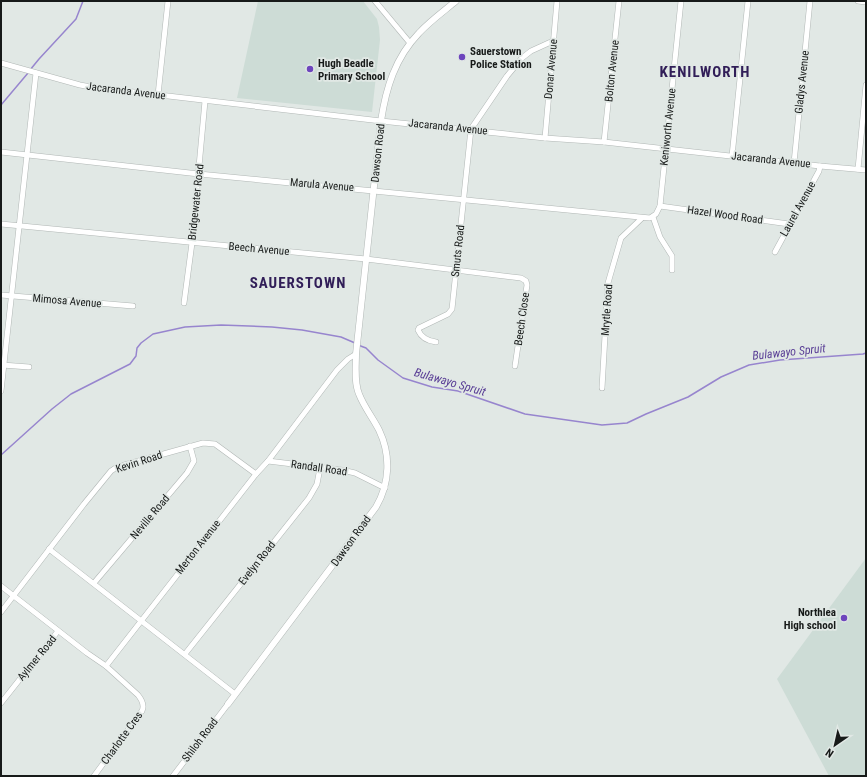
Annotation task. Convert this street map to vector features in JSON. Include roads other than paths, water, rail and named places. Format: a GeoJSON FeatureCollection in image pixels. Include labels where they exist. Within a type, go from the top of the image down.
{"type":"FeatureCollection","features":[{"type":"Feature","properties":{"kind":"street"},"geometry":{"type":"LineString","coordinates":[[158,95],[168,1]]}},
{"type":"Feature","properties":{"kind":"street"},"geometry":{"type":"LineString","coordinates":[[375,1],[410,43]]}},
{"type":"Feature","properties":{"kind":"street","name":"Dawson Road"},"geometry":{"type":"LineString","coordinates":[[228,704],[376,507],[385,488],[387,460],[385,446],[379,430],[359,393],[356,379],[356,354],[384,97],[390,79],[410,43],[426,26],[456,1]]}},
{"type":"Feature","properties":{"kind":"street","name":"Donar Avenue"},"geometry":{"type":"LineString","coordinates":[[544,138],[557,1]]}},
{"type":"Feature","properties":{"kind":"street","name":"Bolton Avenue"},"geometry":{"type":"LineString","coordinates":[[604,142],[619,1]]}},
{"type":"Feature","properties":{"kind":"street","name":"Keniworth Avenue"},"geometry":{"type":"LineString","coordinates":[[660,206],[682,1]]}},
{"type":"Feature","properties":{"kind":"street"},"geometry":{"type":"LineString","coordinates":[[732,156],[748,1]]}},
{"type":"Feature","properties":{"kind":"street","name":"Gladys Avenue"},"geometry":{"type":"LineString","coordinates":[[794,162],[810,1]]}},
{"type":"Feature","properties":{"kind":"street"},"geometry":{"type":"LineString","coordinates":[[858,1],[866,2]]}},
{"type":"Feature","properties":{"kind":"street"},"geometry":{"type":"LineString","coordinates":[[471,129],[507,76],[522,58],[531,51],[554,42]]}},
{"type":"Feature","properties":{"kind":"street","name":"Jacaranda Avenue"},"geometry":{"type":"LineString","coordinates":[[1,63],[80,86],[544,138],[604,142],[666,150],[866,170]]}},
{"type":"Feature","properties":{"kind":"street"},"geometry":{"type":"LineString","coordinates":[[1,391],[20,226],[34,72]]}},
{"type":"Feature","properties":{"kind":"street"},"geometry":{"type":"LineString","coordinates":[[858,169],[866,85]]}},
{"type":"Feature","properties":{"kind":"street","name":"Bridgewater Road"},"geometry":{"type":"LineString","coordinates":[[184,303],[192,243],[205,101]]}},
{"type":"Feature","properties":{"kind":"street","name":"Smuts Road"},"geometry":{"type":"LineString","coordinates":[[436,342],[423,338],[419,334],[418,329],[451,312],[457,270],[471,129]]}},
{"type":"Feature","properties":{"kind":"street","name":"Marula Avenue"},"geometry":{"type":"LineString","coordinates":[[1,152],[199,174],[374,190],[642,218],[653,216]]}},
{"type":"Feature","properties":{"kind":"street","name":"Laurel Avenue"},"geometry":{"type":"LineString","coordinates":[[775,252],[820,166]]}},
{"type":"Feature","properties":{"kind":"street"},"geometry":{"type":"LineString","coordinates":[[660,206],[659,211],[653,216],[660,236],[672,256],[672,270]]}},
{"type":"Feature","properties":{"kind":"street","name":"Hazel Wood Road"},"geometry":{"type":"LineString","coordinates":[[660,206],[789,224]]}},
{"type":"Feature","properties":{"kind":"street","name":"Mrytle Road"},"geometry":{"type":"LineString","coordinates":[[602,388],[608,282],[621,238],[642,218]]}},
{"type":"Feature","properties":{"kind":"street","name":"Beech Avenue"},"geometry":{"type":"LineString","coordinates":[[1,224],[366,259],[517,277]]}},
{"type":"Feature","properties":{"kind":"street","name":"Beech Close"},"geometry":{"type":"LineString","coordinates":[[515,366],[527,285],[526,281],[517,277]]}},
{"type":"Feature","properties":{"kind":"street","name":"Mimosa Avenue"},"geometry":{"type":"LineString","coordinates":[[1,295],[133,306]]}},
{"type":"Feature","properties":{"kind":"street"},"geometry":{"type":"LineString","coordinates":[[256,474],[268,461],[337,370],[356,354]]}},
{"type":"Feature","properties":{"kind":"street"},"geometry":{"type":"LineString","coordinates":[[3,365],[29,367]]}},
{"type":"Feature","properties":{"kind":"street","name":"Kevin Road"},"geometry":{"type":"LineString","coordinates":[[1,612],[111,471],[122,465],[203,443],[215,444],[256,474]]}},
{"type":"Feature","properties":{"kind":"street","name":"Neville Road"},"geometry":{"type":"LineString","coordinates":[[94,583],[187,473],[194,462],[190,446]]}},
{"type":"Feature","properties":{"kind":"street","name":"Randall Road"},"geometry":{"type":"LineString","coordinates":[[268,461],[355,473],[385,488]]}},
{"type":"Feature","properties":{"kind":"street","name":"Evelyn Road"},"geometry":{"type":"LineString","coordinates":[[185,654],[309,498],[317,484],[320,468]]}},
{"type":"Feature","properties":{"kind":"street","name":"Merton Avenue"},"geometry":{"type":"LineString","coordinates":[[141,620],[256,474]]}},
{"type":"Feature","properties":{"kind":"street"},"geometry":{"type":"LineString","coordinates":[[49,550],[94,583],[235,694]]}},
{"type":"Feature","properties":{"kind":"street","name":"Charlotte Cres"},"geometry":{"type":"LineString","coordinates":[[1,586],[58,631],[106,666],[138,694],[143,705],[143,709],[94,776]]}},
{"type":"Feature","properties":{"kind":"street"},"geometry":{"type":"LineString","coordinates":[[106,666],[141,620]]}},
{"type":"Feature","properties":{"kind":"street","name":"Aylmer Road"},"geometry":{"type":"LineString","coordinates":[[1,703],[58,631]]}},
{"type":"Feature","properties":{"kind":"street","name":"Shiloh Road"},"geometry":{"type":"LineString","coordinates":[[173,776],[228,704]]}},
{"type":"Feature","properties":{"kind":"waterway"},"geometry":{"type":"LineString","coordinates":[[30,70],[76,19],[83,1]]}},
{"type":"Feature","properties":{"kind":"waterway"},"geometry":{"type":"LineString","coordinates":[[1,105],[28,73]]}},
{"type":"Feature","properties":{"kind":"waterway","name":"Bulawayo Spruit"},"geometry":{"type":"LineString","coordinates":[[1,455],[71,394],[130,364],[136,356],[137,348],[153,334],[185,327],[221,325],[272,327],[302,330],[341,337],[355,343]]}},
{"type":"Feature","properties":{"kind":"waterway","name":"Bulawayo Spruit"},"geometry":{"type":"LineString","coordinates":[[358,345],[366,348],[378,360],[403,378],[432,387],[458,391],[525,414],[602,425],[627,423],[688,397],[721,377],[749,365],[780,360],[866,353]]}},
{"type":"Feature","properties":{"kind":"place","name":"Sauerstown Police Station"},"geometry":{"type":"Point","coordinates":[462,57]}},
{"type":"Feature","properties":{"kind":"place","name":"Hugh Beadle Primary School"},"geometry":{"type":"Point","coordinates":[310,69]}},
{"type":"Feature","properties":{"kind":"place","name":"Northlea High school"},"geometry":{"type":"Point","coordinates":[844,618]}},
{"type":"Feature","properties":{"kind":"district","name":"KENILWORTH"},"geometry":{"type":"Point","coordinates":[705,72]}},
{"type":"Feature","properties":{"kind":"district","name":"SAUERSTOWN"},"geometry":{"type":"Point","coordinates":[298,283]}}]}
